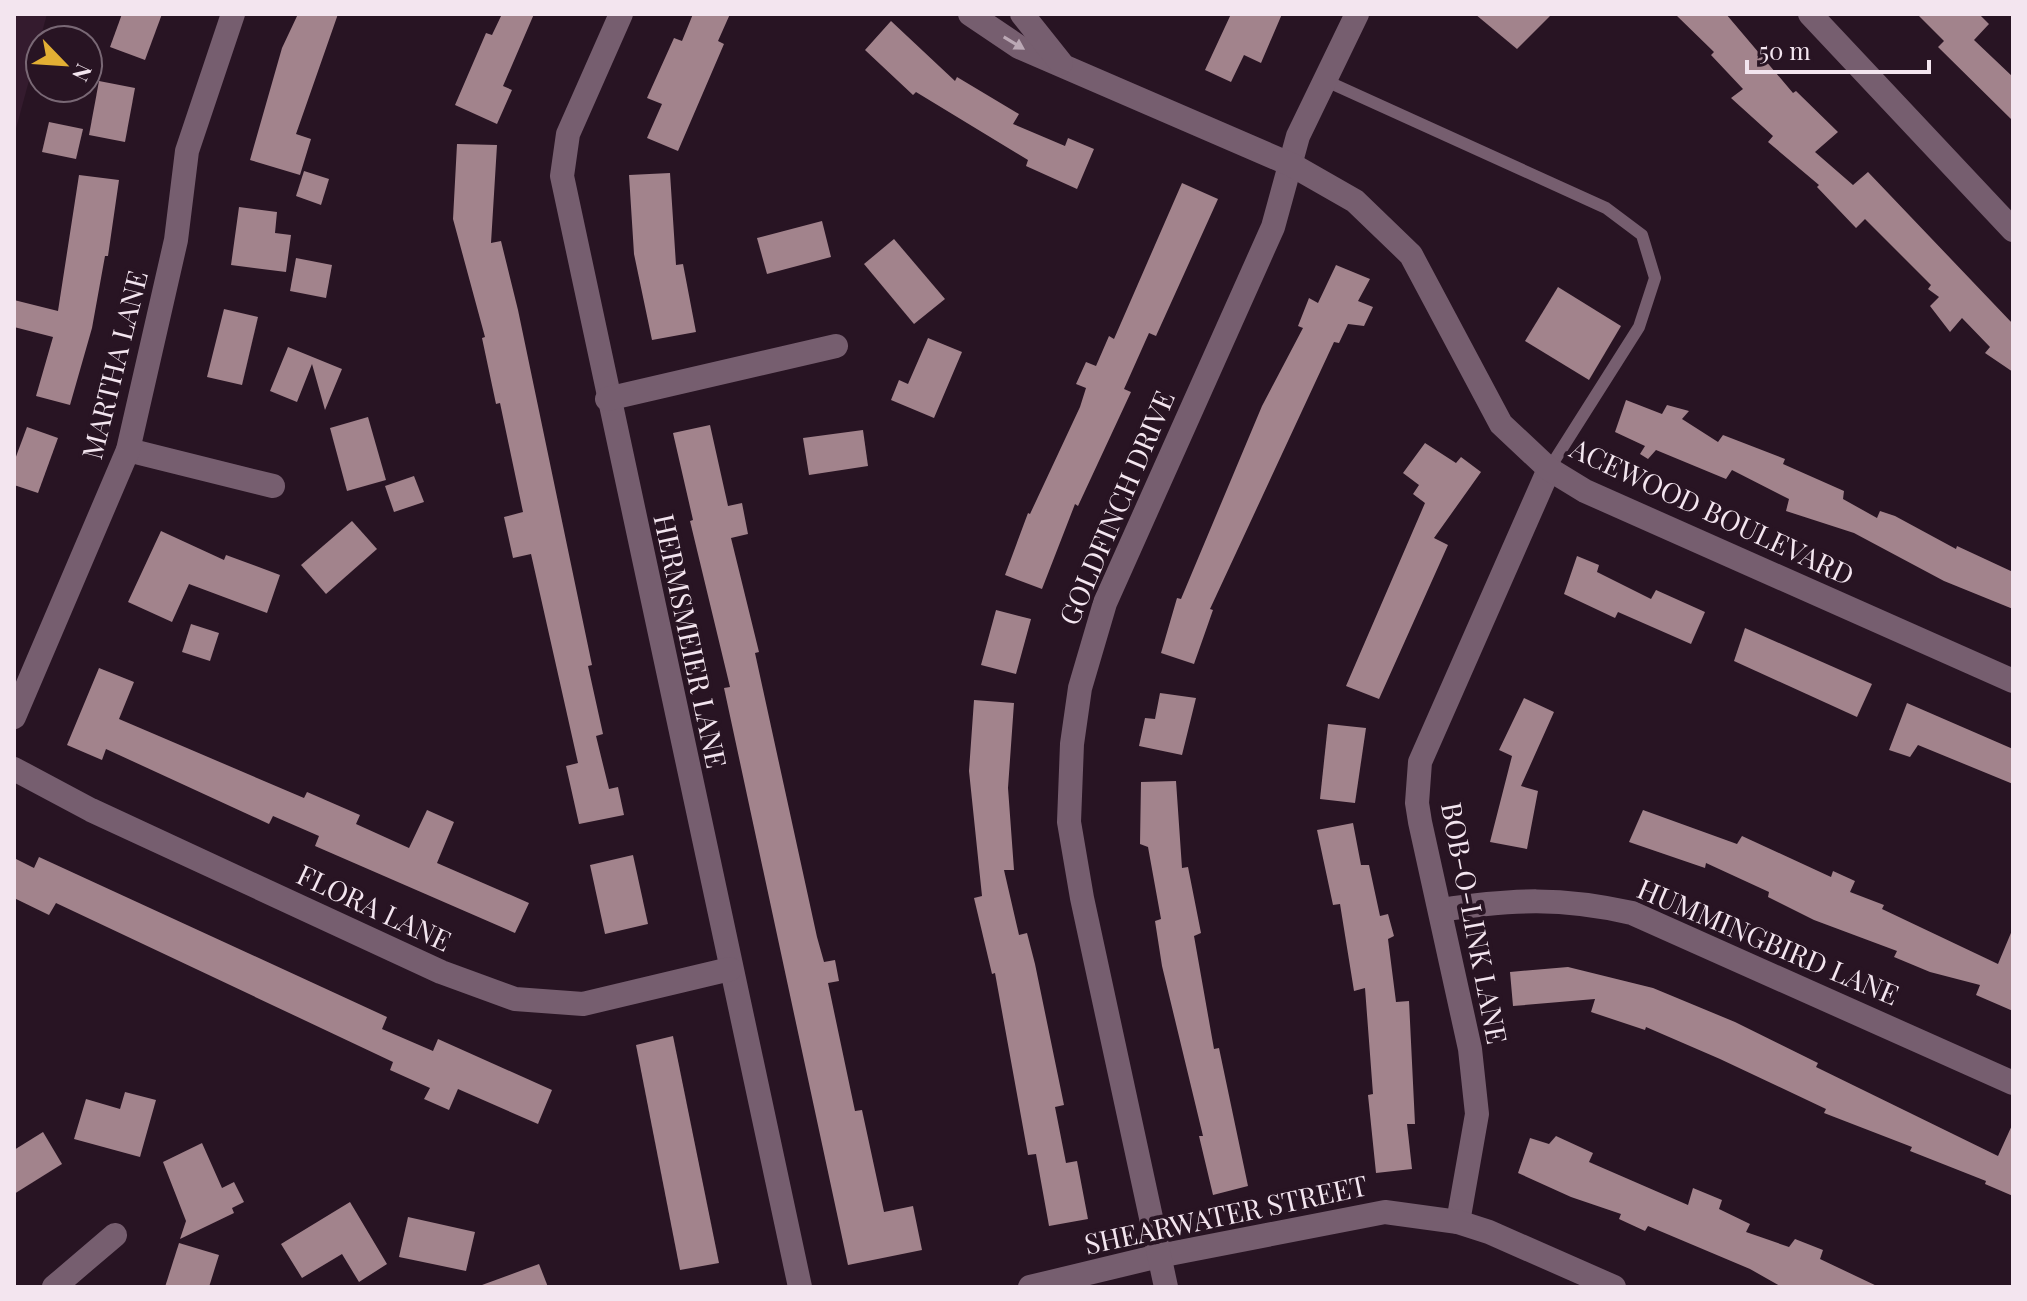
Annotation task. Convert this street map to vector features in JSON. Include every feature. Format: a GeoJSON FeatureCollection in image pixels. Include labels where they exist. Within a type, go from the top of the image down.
{"type":"FeatureCollection","features":[{"type":"Feature","properties":{"kind":"street","name":"MARTHA LANE"},"geometry":{"type":"LineString","coordinates":[[14,717],[128,450],[176,240],[187,151],[233,14]]}},
{"type":"Feature","properties":{"kind":"street","name":"HERMSMEIER LANE"},"geometry":{"type":"LineString","coordinates":[[621,14],[568,134],[562,176],[607,399],[801,1286]]}},
{"type":"Feature","properties":{"kind":"street","name":"ACEWOOD BOULEVARD"},"geometry":{"type":"LineString","coordinates":[[970,14],[1019,47],[1292,165],[1355,201],[1411,255],[1501,424],[1549,469],[1585,491],[2013,681]]}},
{"type":"Feature","properties":{"kind":"street","name":"ACEWOOD BOULEVARD"},"geometry":{"type":"LineString","coordinates":[[1022,14],[1062,65]]}},
{"type":"Feature","properties":{"kind":"street","name":"GOLDFINCH DRIVE"},"geometry":{"type":"LineString","coordinates":[[1166,1287],[1072,837],[1072,744],[1086,660],[1105,603],[1273,227],[1298,136],[1357,14]]}},
{"type":"Feature","properties":{"kind":"street"},"geometry":{"type":"LineString","coordinates":[[1810,14],[2013,230]]}},
{"type":"Feature","properties":{"kind":"street"},"geometry":{"type":"LineString","coordinates":[[607,399],[836,346]]}},
{"type":"Feature","properties":{"kind":"street"},"geometry":{"type":"LineString","coordinates":[[128,450],[273,486]]}},
{"type":"Feature","properties":{"kind":"street","name":"BOB-O-LINK LANE"},"geometry":{"type":"LineString","coordinates":[[1458,1222],[1477,1114],[1470,1049],[1417,803],[1420,762],[1549,469]]}},
{"type":"Feature","properties":{"kind":"street","name":"FLORA LANE"},"geometry":{"type":"LineString","coordinates":[[14,769],[91,810],[441,972],[515,999],[596,1002],[730,969]]}},
{"type":"Feature","properties":{"kind":"street","name":"HUMMINGBIRD LANE"},"geometry":{"type":"LineString","coordinates":[[1441,910],[1511,899],[1584,902],[1632,913],[2013,1083]]}},
{"type":"Feature","properties":{"kind":"street","name":"SHEARWATER STREET"},"geometry":{"type":"LineString","coordinates":[[1030,1287],[1159,1256],[1385,1212],[1458,1222],[1614,1287]]}},
{"type":"Feature","properties":{"kind":"street"},"geometry":{"type":"LineString","coordinates":[[54,1287],[115,1235]]}},
{"type":"Feature","properties":{"kind":"lane"},"geometry":{"type":"LineString","coordinates":[[1324,80],[1606,208],[1642,235],[1655,278],[1639,327],[1549,469]]}},
{"type":"Feature","properties":{"kind":"shaded area"},"geometry":{"type":"Polygon","coordinates":[[[14,14],[47,14],[44,24],[24,24],[24,99],[14,136],[14,14]]]}},
{"type":"Feature","properties":{"kind":"building"},"geometry":{"type":"Polygon","coordinates":[[[122,14],[162,14],[145,60],[110,47],[122,14]]]}},
{"type":"Feature","properties":{"kind":"building"},"geometry":{"type":"Polygon","coordinates":[[[298,14],[338,14],[296,134],[311,139],[300,175],[250,160],[282,48],[298,14]]]}},
{"type":"Feature","properties":{"kind":"building"},"geometry":{"type":"Polygon","coordinates":[[[502,14],[534,14],[503,86],[512,90],[497,124],[455,105],[486,33],[492,35],[502,14]]]}},
{"type":"Feature","properties":{"kind":"building"},"geometry":{"type":"Polygon","coordinates":[[[693,14],[730,14],[718,41],[724,44],[678,151],[647,138],[662,104],[647,98],[674,38],[682,41],[693,14]]]}},
{"type":"Feature","properties":{"kind":"building"},"geometry":{"type":"Polygon","coordinates":[[[1231,14],[1282,14],[1261,63],[1244,55],[1231,82],[1205,70],[1231,14]]]}},
{"type":"Feature","properties":{"kind":"building"},"geometry":{"type":"Polygon","coordinates":[[[1475,14],[1552,14],[1517,49],[1475,14]]]}},
{"type":"Feature","properties":{"kind":"building"},"geometry":{"type":"Polygon","coordinates":[[[1675,14],[1726,14],[1793,93],[1796,91],[1838,132],[1815,152],[1853,185],[1868,172],[2013,324],[2013,372],[1985,353],[1990,347],[1962,318],[1950,332],[1930,306],[1939,297],[1928,289],[1931,285],[1865,219],[1856,228],[1817,187],[1819,185],[1768,142],[1773,136],[1731,98],[1743,89],[1711,55],[1714,52],[1675,14]]]}},
{"type":"Feature","properties":{"kind":"building"},"geometry":{"type":"Polygon","coordinates":[[[1917,14],[1979,14],[1989,24],[1974,40],[2013,77],[2013,121],[1938,47],[1944,41],[1917,14]]]}},
{"type":"Feature","properties":{"kind":"building"},"geometry":{"type":"Polygon","coordinates":[[[891,21],[955,81],[957,77],[1019,114],[1013,124],[1065,146],[1068,138],[1094,149],[1077,189],[1026,166],[1028,160],[916,92],[913,95],[865,50],[891,21]]]}},
{"type":"Feature","properties":{"kind":"building"},"geometry":{"type":"Polygon","coordinates":[[[104,82],[135,88],[125,142],[89,135],[95,104],[104,104],[104,82]]]}},
{"type":"Feature","properties":{"kind":"building"},"geometry":{"type":"Polygon","coordinates":[[[49,122],[83,129],[76,159],[42,152],[49,122]]]}},
{"type":"Feature","properties":{"kind":"building"},"geometry":{"type":"Polygon","coordinates":[[[457,144],[497,145],[491,243],[501,241],[518,310],[592,665],[588,666],[603,734],[596,736],[609,789],[618,787],[624,815],[579,824],[566,766],[578,763],[531,554],[513,558],[504,517],[523,512],[500,403],[496,404],[482,338],[485,337],[453,219],[457,144]]]}},
{"type":"Feature","properties":{"kind":"building"},"geometry":{"type":"Polygon","coordinates":[[[304,171],[329,179],[321,205],[296,196],[304,171]]]}},
{"type":"Feature","properties":{"kind":"building"},"geometry":{"type":"Polygon","coordinates":[[[670,173],[676,265],[683,264],[696,332],[652,340],[634,254],[629,175],[670,173]]]}},
{"type":"Feature","properties":{"kind":"building"},"geometry":{"type":"Polygon","coordinates":[[[79,175],[119,180],[108,256],[105,256],[92,328],[70,405],[36,396],[53,337],[14,327],[14,300],[58,311],[79,175]]]}},
{"type":"Feature","properties":{"kind":"building"},"geometry":{"type":"Polygon","coordinates":[[[1182,183],[1218,199],[1156,336],[1149,333],[1124,389],[1131,392],[1078,506],[1075,504],[1042,589],[1005,575],[1028,513],[1080,407],[1086,388],[1076,384],[1086,362],[1096,366],[1109,336],[1114,339],[1182,183]]]}},
{"type":"Feature","properties":{"kind":"building"},"geometry":{"type":"Polygon","coordinates":[[[239,207],[277,212],[275,233],[291,235],[286,272],[231,265],[239,207]]]}},
{"type":"Feature","properties":{"kind":"building"},"geometry":{"type":"Polygon","coordinates":[[[822,221],[831,257],[767,274],[757,238],[822,221]]]}},
{"type":"Feature","properties":{"kind":"building"},"geometry":{"type":"Polygon","coordinates":[[[894,239],[945,299],[914,324],[864,264],[894,239]]]}},
{"type":"Feature","properties":{"kind":"building"},"geometry":{"type":"Polygon","coordinates":[[[296,258],[332,265],[326,298],[290,291],[296,258]]]}},
{"type":"Feature","properties":{"kind":"building"},"geometry":{"type":"Polygon","coordinates":[[[1336,265],[1370,279],[1358,301],[1373,307],[1364,326],[1348,324],[1339,343],[1334,342],[1210,609],[1213,610],[1194,664],[1161,653],[1177,598],[1181,599],[1262,406],[1303,328],[1298,326],[1309,298],[1318,303],[1336,265]]]}},
{"type":"Feature","properties":{"kind":"building"},"geometry":{"type":"Polygon","coordinates":[[[1558,287],[1621,326],[1589,380],[1525,341],[1558,287]]]}},
{"type":"Feature","properties":{"kind":"building"},"geometry":{"type":"Polygon","coordinates":[[[224,309],[258,317],[242,385],[207,377],[224,309]]]}},
{"type":"Feature","properties":{"kind":"building"},"geometry":{"type":"Polygon","coordinates":[[[928,338],[962,352],[934,418],[891,400],[899,380],[908,384],[928,338]]]}},
{"type":"Feature","properties":{"kind":"building"},"geometry":{"type":"Polygon","coordinates":[[[288,347],[342,369],[325,410],[312,364],[297,402],[270,391],[288,347]]]}},
{"type":"Feature","properties":{"kind":"building"},"geometry":{"type":"Polygon","coordinates":[[[1626,400],[1662,414],[1667,405],[1689,411],[1682,419],[1718,442],[1723,435],[1785,459],[1783,464],[1844,491],[1843,499],[1877,518],[1880,511],[1895,516],[1956,549],[1957,546],[2013,572],[2013,609],[1944,581],[1854,533],[1786,511],[1789,499],[1732,470],[1726,479],[1656,450],[1648,459],[1640,454],[1645,446],[1615,432],[1626,400]]]}},
{"type":"Feature","properties":{"kind":"building"},"geometry":{"type":"Polygon","coordinates":[[[368,417],[386,480],[347,491],[330,428],[368,417]]]}},
{"type":"Feature","properties":{"kind":"building"},"geometry":{"type":"Polygon","coordinates":[[[710,425],[728,506],[742,503],[748,534],[731,538],[759,652],[755,653],[817,937],[824,962],[835,960],[839,981],[828,983],[855,1111],[862,1110],[884,1212],[913,1206],[922,1250],[848,1265],[724,688],[730,687],[690,521],[693,520],[673,433],[710,425]]]}},
{"type":"Feature","properties":{"kind":"building"},"geometry":{"type":"Polygon","coordinates":[[[27,427],[58,438],[38,493],[14,485],[14,462],[27,427]]]}},
{"type":"Feature","properties":{"kind":"building"},"geometry":{"type":"Polygon","coordinates":[[[863,430],[868,466],[809,475],[803,438],[863,430]]]}},
{"type":"Feature","properties":{"kind":"building"},"geometry":{"type":"Polygon","coordinates":[[[1425,443],[1456,463],[1461,457],[1481,472],[1434,538],[1448,545],[1379,699],[1346,686],[1425,503],[1413,494],[1419,485],[1403,473],[1425,443]]]}},
{"type":"Feature","properties":{"kind":"building"},"geometry":{"type":"Polygon","coordinates":[[[414,476],[424,502],[394,512],[385,486],[414,476]]]}},
{"type":"Feature","properties":{"kind":"building"},"geometry":{"type":"Polygon","coordinates":[[[352,521],[377,549],[326,594],[301,565],[352,521]]]}},
{"type":"Feature","properties":{"kind":"building"},"geometry":{"type":"Polygon","coordinates":[[[161,531],[224,560],[226,555],[280,575],[267,613],[189,584],[172,622],[128,602],[161,531]]]}},
{"type":"Feature","properties":{"kind":"building"},"geometry":{"type":"Polygon","coordinates":[[[1577,556],[1599,565],[1597,572],[1651,599],[1656,590],[1705,612],[1691,644],[1618,612],[1615,618],[1564,594],[1577,556]]]}},
{"type":"Feature","properties":{"kind":"building"},"geometry":{"type":"Polygon","coordinates":[[[996,610],[1031,619],[1016,674],[981,665],[996,610]]]}},
{"type":"Feature","properties":{"kind":"building"},"geometry":{"type":"Polygon","coordinates":[[[191,624],[219,633],[210,661],[182,652],[191,624]]]}},
{"type":"Feature","properties":{"kind":"building"},"geometry":{"type":"Polygon","coordinates":[[[1745,628],[1872,684],[1857,717],[1734,661],[1745,628]]]}},
{"type":"Feature","properties":{"kind":"building"},"geometry":{"type":"Polygon","coordinates":[[[99,668],[134,682],[119,719],[304,798],[307,792],[360,815],[356,824],[409,848],[427,810],[454,822],[437,863],[529,903],[515,933],[315,846],[319,836],[273,816],[269,824],[106,749],[102,760],[67,745],[99,668]]]}},
{"type":"Feature","properties":{"kind":"building"},"geometry":{"type":"Polygon","coordinates":[[[1160,693],[1196,698],[1182,755],[1139,746],[1145,718],[1155,719],[1160,693]]]}},
{"type":"Feature","properties":{"kind":"building"},"geometry":{"type":"Polygon","coordinates":[[[1524,698],[1554,712],[1521,786],[1538,791],[1527,849],[1490,842],[1512,756],[1499,750],[1524,698]]]}},
{"type":"Feature","properties":{"kind":"building"},"geometry":{"type":"Polygon","coordinates":[[[974,700],[1014,703],[1008,788],[1014,870],[1004,870],[1019,935],[1027,933],[1035,964],[1064,1105],[1055,1107],[1066,1163],[1077,1161],[1088,1219],[1049,1226],[1036,1154],[1028,1155],[995,973],[992,974],[974,898],[982,896],[969,771],[974,700]]]}},
{"type":"Feature","properties":{"kind":"building"},"geometry":{"type":"Polygon","coordinates":[[[1907,703],[2013,749],[2013,784],[1918,745],[1910,757],[1889,750],[1907,703]]]}},
{"type":"Feature","properties":{"kind":"building"},"geometry":{"type":"Polygon","coordinates":[[[1328,724],[1366,728],[1355,803],[1320,799],[1328,724]]]}},
{"type":"Feature","properties":{"kind":"building"},"geometry":{"type":"Polygon","coordinates":[[[1176,781],[1182,868],[1188,867],[1201,933],[1194,936],[1214,1049],[1219,1048],[1248,1186],[1213,1195],[1199,1136],[1203,1136],[1162,966],[1155,921],[1161,919],[1148,847],[1140,844],[1141,782],[1176,781]]]}},
{"type":"Feature","properties":{"kind":"building"},"geometry":{"type":"Polygon","coordinates":[[[1643,810],[1737,844],[1742,836],[1831,877],[1833,871],[1855,881],[1850,892],[1884,905],[1882,909],[1998,964],[2013,928],[2013,1011],[1976,995],[1980,985],[1930,972],[1894,957],[1897,951],[1814,920],[1768,897],[1769,892],[1706,863],[1705,868],[1629,842],[1643,810]]]}},
{"type":"Feature","properties":{"kind":"building"},"geometry":{"type":"Polygon","coordinates":[[[1353,823],[1361,865],[1369,865],[1380,916],[1388,914],[1394,936],[1388,939],[1396,1002],[1409,1001],[1415,1124],[1407,1124],[1412,1169],[1376,1173],[1368,1095],[1373,1094],[1365,988],[1354,991],[1340,904],[1333,905],[1317,830],[1353,823]]]}},
{"type":"Feature","properties":{"kind":"building"},"geometry":{"type":"Polygon","coordinates":[[[633,855],[648,924],[605,934],[590,865],[633,855]]]}},
{"type":"Feature","properties":{"kind":"building"},"geometry":{"type":"Polygon","coordinates":[[[39,857],[387,1017],[382,1029],[433,1051],[438,1039],[552,1090],[538,1124],[458,1089],[449,1110],[424,1099],[430,1088],[390,1070],[393,1062],[56,903],[49,915],[14,898],[14,858],[34,868],[39,857]]]}},
{"type":"Feature","properties":{"kind":"building"},"geometry":{"type":"Polygon","coordinates":[[[1568,967],[1653,988],[1735,1022],[1818,1063],[1816,1067],[1998,1156],[2013,1123],[2013,1196],[1985,1184],[1986,1181],[1910,1151],[1912,1147],[1824,1113],[1826,1109],[1720,1059],[1646,1027],[1645,1030],[1591,1012],[1595,999],[1513,1006],[1510,972],[1568,967]]]}},
{"type":"Feature","properties":{"kind":"building"},"geometry":{"type":"Polygon","coordinates":[[[673,1036],[719,1263],[680,1270],[636,1045],[673,1036]]]}},
{"type":"Feature","properties":{"kind":"building"},"geometry":{"type":"Polygon","coordinates":[[[125,1092],[156,1100],[140,1157],[74,1139],[86,1099],[120,1109],[125,1092]]]}},
{"type":"Feature","properties":{"kind":"building"},"geometry":{"type":"Polygon","coordinates":[[[43,1132],[62,1164],[14,1194],[14,1150],[43,1132]]]}},
{"type":"Feature","properties":{"kind":"building"},"geometry":{"type":"Polygon","coordinates":[[[1556,1136],[1593,1153],[1589,1162],[1688,1205],[1693,1188],[1722,1200],[1719,1209],[1750,1224],[1746,1232],[1789,1247],[1795,1239],[1823,1250],[1820,1259],[1879,1287],[1782,1287],[1750,1269],[1648,1226],[1645,1231],[1619,1219],[1621,1214],[1571,1197],[1518,1173],[1530,1138],[1549,1144],[1556,1136]]]}},
{"type":"Feature","properties":{"kind":"building"},"geometry":{"type":"Polygon","coordinates":[[[202,1143],[222,1188],[234,1182],[244,1202],[232,1208],[234,1213],[180,1239],[186,1221],[163,1162],[202,1143]]]}},
{"type":"Feature","properties":{"kind":"building"},"geometry":{"type":"Polygon","coordinates":[[[350,1202],[387,1264],[359,1282],[342,1254],[302,1278],[281,1244],[350,1202]]]}},
{"type":"Feature","properties":{"kind":"building"},"geometry":{"type":"Polygon","coordinates":[[[408,1217],[475,1232],[466,1271],[399,1257],[408,1217]]]}},
{"type":"Feature","properties":{"kind":"building"},"geometry":{"type":"Polygon","coordinates":[[[179,1243],[219,1255],[209,1287],[165,1287],[179,1243]]]}},
{"type":"Feature","properties":{"kind":"building"},"geometry":{"type":"Polygon","coordinates":[[[539,1264],[548,1287],[482,1287],[482,1285],[539,1264]]]}}]}
